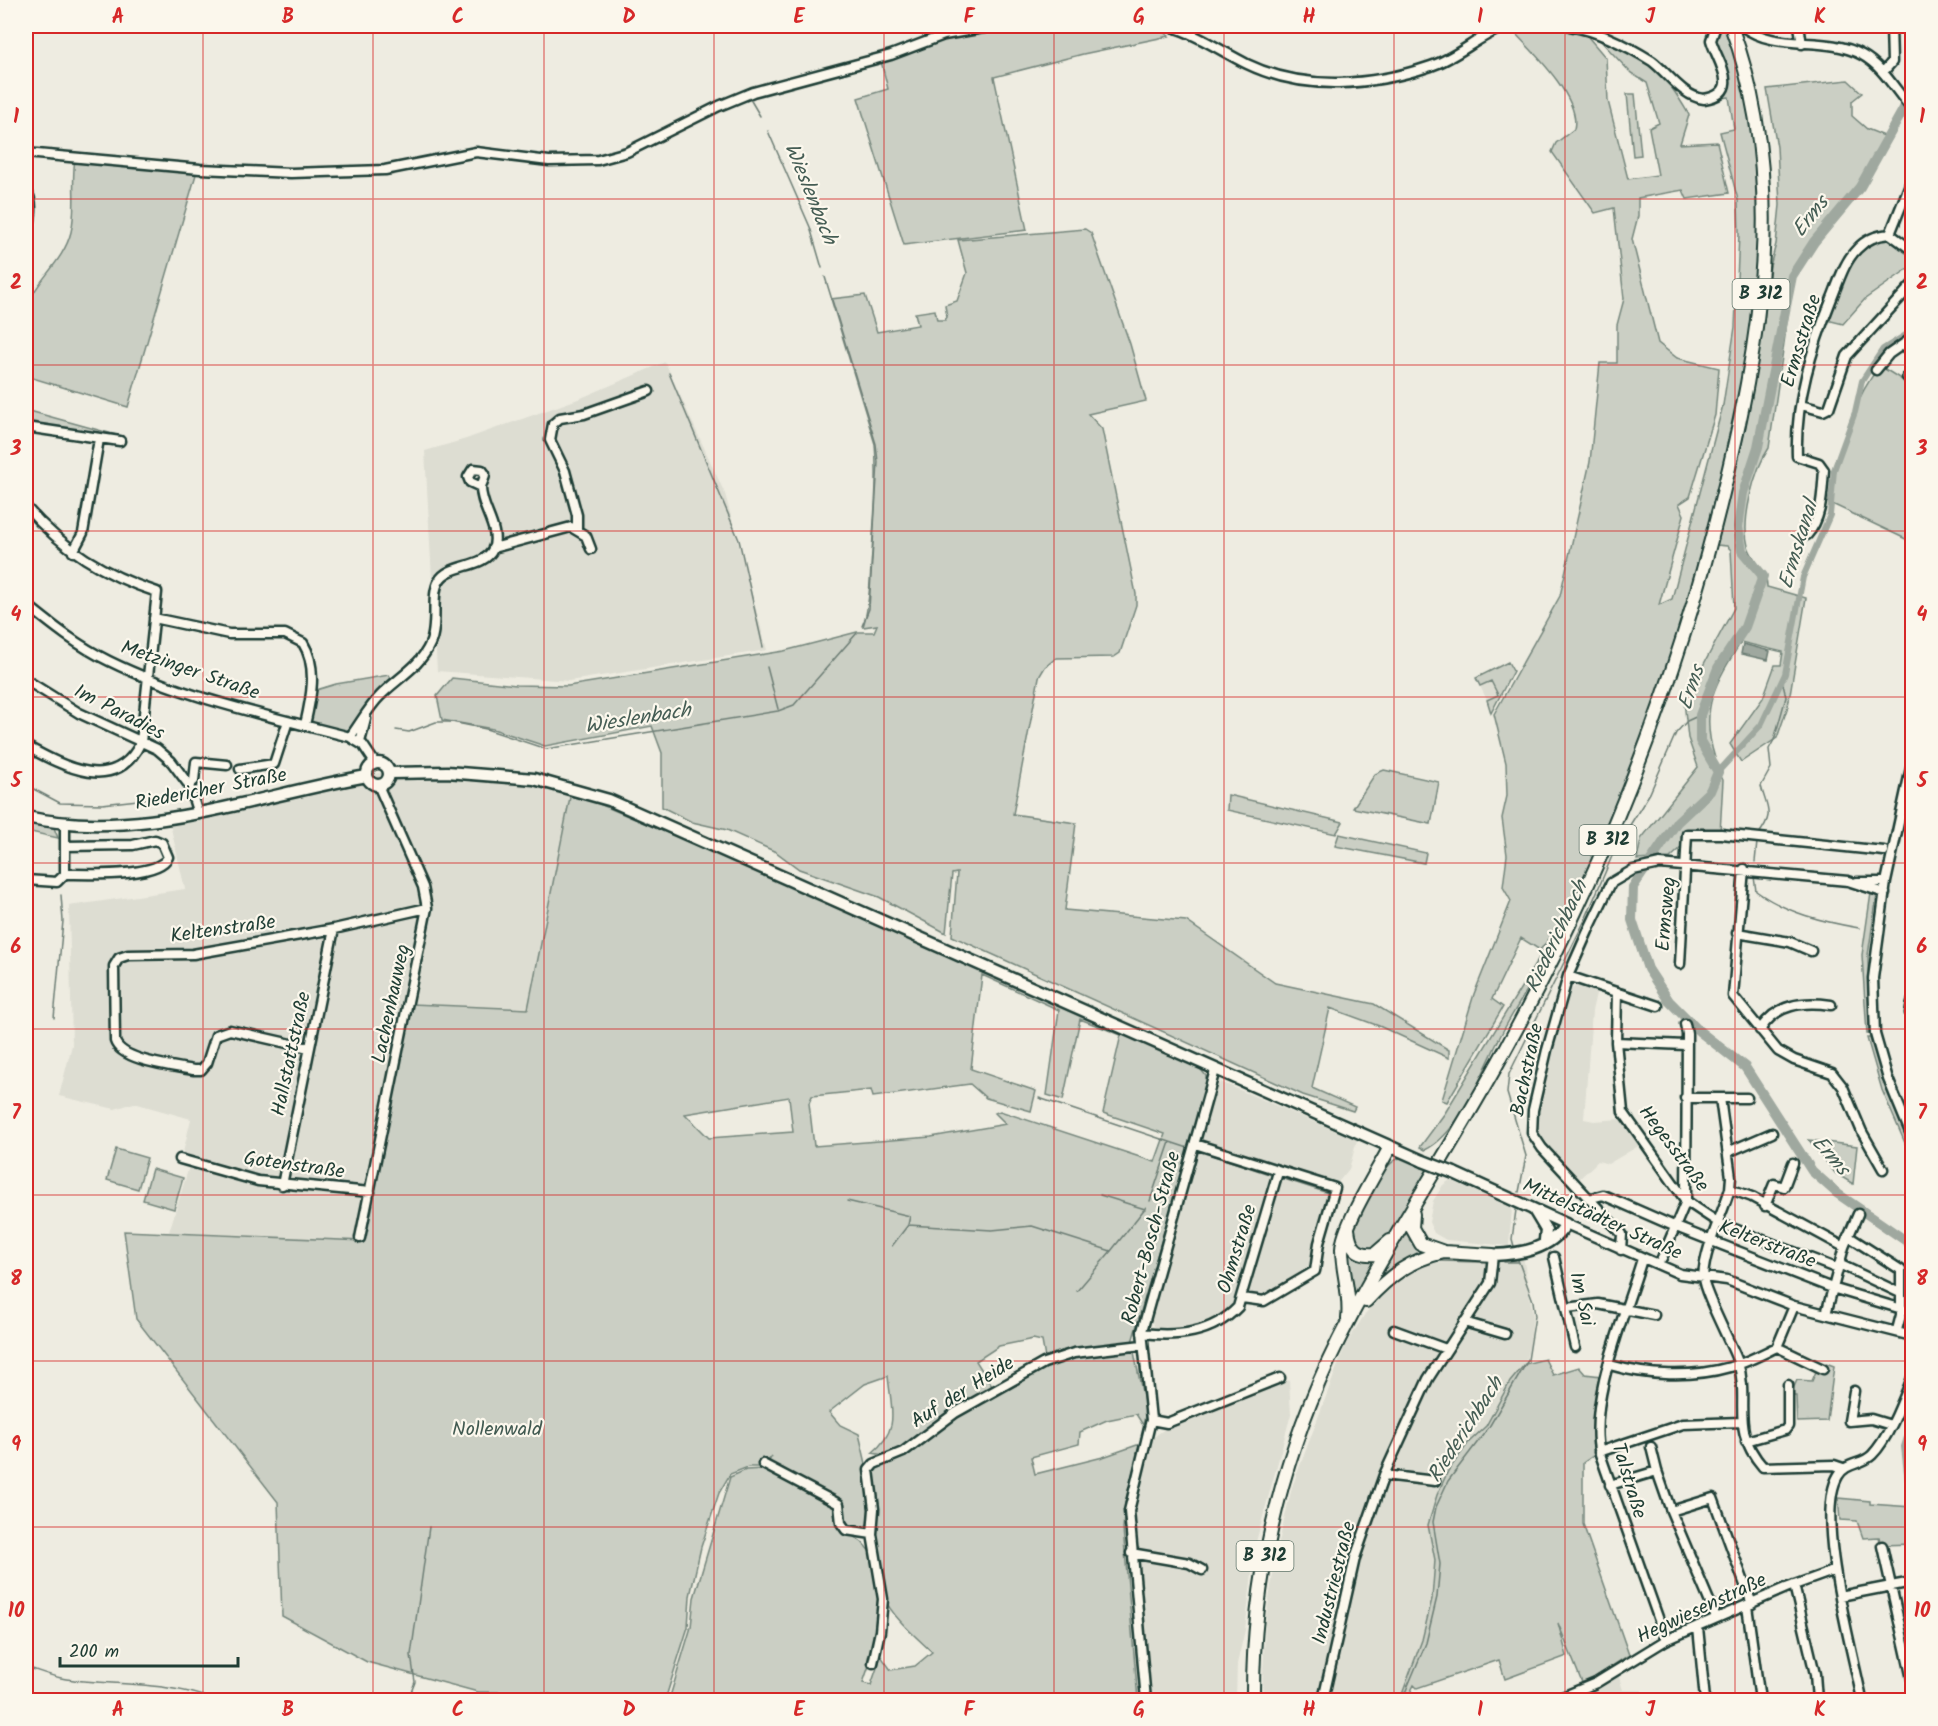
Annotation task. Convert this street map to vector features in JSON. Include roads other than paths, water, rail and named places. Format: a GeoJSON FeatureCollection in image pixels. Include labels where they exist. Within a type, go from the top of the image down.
{"type":"FeatureCollection","features":[{"type":"Feature","properties":{"kind":"highway","name":"B 312"},"geometry":{"type":"LineString","coordinates":[[1253,1701],[1258,1608],[1274,1516],[1305,1416],[1349,1322],[1523,1018],[1594,872],[1654,723],[1685,632],[1711,541],[1744,399],[1757,325],[1764,263],[1764,193],[1760,136],[1736,29]]}},
{"type":"Feature","properties":{"kind":"highway"},"geometry":{"type":"LineString","coordinates":[[1349,1322],[1350,1303],[1342,1248],[1347,1228],[1390,1147]]}},
{"type":"Feature","properties":{"kind":"highway"},"geometry":{"type":"LineString","coordinates":[[1414,1209],[1412,1221],[1415,1237],[1421,1244],[1444,1252],[1493,1255]]}},
{"type":"Feature","properties":{"kind":"highway"},"geometry":{"type":"LineString","coordinates":[[1347,1228],[1351,1245],[1367,1255],[1380,1251],[1402,1229]]}},
{"type":"Feature","properties":{"kind":"highway"},"geometry":{"type":"LineString","coordinates":[[1349,1322],[1395,1271],[1412,1261],[1444,1252]]}},
{"type":"Feature","properties":{"kind":"main road"},"geometry":{"type":"LineString","coordinates":[[375,763],[385,765],[390,773],[388,780],[378,785],[367,776],[368,770],[375,763]]}},
{"type":"Feature","properties":{"kind":"main road","name":"Mittelstädter Straße"},"geometry":{"type":"LineString","coordinates":[[390,773],[447,772],[534,779],[609,800],[1560,1222]]}},
{"type":"Feature","properties":{"kind":"main road","name":"Riedericher Straße"},"geometry":{"type":"LineString","coordinates":[[26,817],[65,824],[125,825],[198,814],[367,776]]}},
{"type":"Feature","properties":{"kind":"main road"},"geometry":{"type":"LineString","coordinates":[[1534,1210],[1544,1225],[1541,1244]]}},
{"type":"Feature","properties":{"kind":"main road"},"geometry":{"type":"LineString","coordinates":[[1493,1255],[1525,1251],[1541,1244],[1560,1222]]}},
{"type":"Feature","properties":{"kind":"street"},"geometry":{"type":"LineString","coordinates":[[26,153],[200,169],[291,173],[385,170],[476,152],[549,161],[598,160],[627,152],[719,106],[753,92],[891,56],[944,35],[995,26]]}},
{"type":"Feature","properties":{"kind":"street"},"geometry":{"type":"LineString","coordinates":[[1169,26],[1256,68],[1312,82],[1374,82],[1442,62],[1488,34],[1508,26]]}},
{"type":"Feature","properties":{"kind":"street"},"geometry":{"type":"LineString","coordinates":[[1570,26],[1592,31],[1641,55],[1688,93],[1704,99],[1718,93],[1725,81],[1724,68],[1711,40],[1716,26]]}},
{"type":"Feature","properties":{"kind":"street"},"geometry":{"type":"LineString","coordinates":[[1798,26],[1802,44]]}},
{"type":"Feature","properties":{"kind":"street"},"geometry":{"type":"LineString","coordinates":[[1883,72],[1892,62],[1891,26]]}},
{"type":"Feature","properties":{"kind":"street"},"geometry":{"type":"LineString","coordinates":[[1736,29],[1762,38],[1855,51],[1869,59],[1883,72],[1912,109]]}},
{"type":"Feature","properties":{"kind":"street"},"geometry":{"type":"LineString","coordinates":[[1912,179],[1890,234],[1912,250]]}},
{"type":"Feature","properties":{"kind":"street"},"geometry":{"type":"LineString","coordinates":[[26,190],[30,197],[31,211],[26,237]]}},
{"type":"Feature","properties":{"kind":"street","name":"Ermsstraße"},"geometry":{"type":"LineString","coordinates":[[1807,535],[1815,525],[1821,506],[1824,470],[1819,463],[1797,456],[1801,405],[1810,360],[1845,267],[1863,244],[1876,236],[1890,234]]}},
{"type":"Feature","properties":{"kind":"street"},"geometry":{"type":"LineString","coordinates":[[1801,405],[1823,411],[1829,408],[1847,357],[1912,285]]}},
{"type":"Feature","properties":{"kind":"street"},"geometry":{"type":"LineString","coordinates":[[1876,370],[1889,354],[1912,338]]}},
{"type":"Feature","properties":{"kind":"street"},"geometry":{"type":"LineString","coordinates":[[1912,371],[1907,377],[1912,382]]}},
{"type":"Feature","properties":{"kind":"street"},"geometry":{"type":"LineString","coordinates":[[577,529],[577,514],[565,471],[550,440],[553,424],[560,418],[584,414],[649,391]]}},
{"type":"Feature","properties":{"kind":"street"},"geometry":{"type":"LineString","coordinates":[[26,427],[120,441]]}},
{"type":"Feature","properties":{"kind":"street"},"geometry":{"type":"LineString","coordinates":[[73,552],[83,533],[99,439]]}},
{"type":"Feature","properties":{"kind":"street"},"geometry":{"type":"LineString","coordinates":[[481,488],[495,538],[494,548]]}},
{"type":"Feature","properties":{"kind":"street"},"geometry":{"type":"LineString","coordinates":[[26,507],[73,552],[98,569],[157,592],[146,678],[141,742],[133,757],[124,766],[99,772],[76,770],[59,764],[26,746]]}},
{"type":"Feature","properties":{"kind":"street"},"geometry":{"type":"LineString","coordinates":[[350,737],[379,696],[418,663],[430,644],[436,622],[436,587],[439,579],[447,572],[484,558],[494,548],[571,527],[586,536],[591,549]]}},
{"type":"Feature","properties":{"kind":"street","name":"Metzinger Straße"},"geometry":{"type":"LineString","coordinates":[[26,604],[69,638],[107,660],[146,678],[202,697],[350,737],[360,742],[375,763]]}},
{"type":"Feature","properties":{"kind":"street"},"geometry":{"type":"LineString","coordinates":[[154,618],[229,634],[285,634],[303,643],[308,651],[311,686],[305,725]]}},
{"type":"Feature","properties":{"kind":"street","name":"Im Paradies"},"geometry":{"type":"LineString","coordinates":[[26,680],[79,713],[157,749],[171,761],[189,785],[198,814]]}},
{"type":"Feature","properties":{"kind":"street"},"geometry":{"type":"LineString","coordinates":[[360,742],[366,716]]}},
{"type":"Feature","properties":{"kind":"street"},"geometry":{"type":"LineString","coordinates":[[240,769],[274,764],[288,721]]}},
{"type":"Feature","properties":{"kind":"street"},"geometry":{"type":"LineString","coordinates":[[189,785],[194,781],[196,762],[227,765]]}},
{"type":"Feature","properties":{"kind":"street"},"geometry":{"type":"LineString","coordinates":[[1912,764],[1886,882],[1873,978],[1875,1034],[1888,1079],[1912,1137]]}},
{"type":"Feature","properties":{"kind":"street","name":"Lachenhauweg"},"geometry":{"type":"LineString","coordinates":[[360,1238],[428,908],[423,887],[378,785]]}},
{"type":"Feature","properties":{"kind":"street"},"geometry":{"type":"LineString","coordinates":[[65,824],[65,874]]}},
{"type":"Feature","properties":{"kind":"street"},"geometry":{"type":"LineString","coordinates":[[1688,866],[1688,834],[1758,838],[1884,851]]}},
{"type":"Feature","properties":{"kind":"street"},"geometry":{"type":"LineString","coordinates":[[26,879],[57,882],[65,874],[127,873],[160,866],[168,857],[162,843],[155,840],[113,846],[65,846]]}},
{"type":"Feature","properties":{"kind":"street","name":"Bachstraße"},"geometry":{"type":"LineString","coordinates":[[1621,1250],[1622,1234],[1592,1198],[1542,1148],[1533,1134],[1539,1079],[1568,976],[1611,883],[1633,870],[1660,864],[1744,869],[1856,882],[1886,882]]}},
{"type":"Feature","properties":{"kind":"street","name":"Ermsweg"},"geometry":{"type":"LineString","coordinates":[[1680,964],[1688,866]]}},
{"type":"Feature","properties":{"kind":"street"},"geometry":{"type":"LineString","coordinates":[[1744,869],[1733,996],[1778,1051],[1794,1060],[1832,1073],[1843,1087],[1862,1132],[1883,1169]]}},
{"type":"Feature","properties":{"kind":"street","name":"Bachstraße"},"geometry":{"type":"LineString","coordinates":[[1856,882],[1885,892]]}},
{"type":"Feature","properties":{"kind":"street","name":"Keltenstraße"},"geometry":{"type":"LineString","coordinates":[[309,1048],[230,1030],[216,1035],[207,1063],[201,1070],[121,1052],[116,1045],[113,973],[119,958],[128,955],[193,954],[334,929],[428,908]]}},
{"type":"Feature","properties":{"kind":"street","name":"Hallstattstraße"},"geometry":{"type":"LineString","coordinates":[[282,1185],[334,929]]}},
{"type":"Feature","properties":{"kind":"street"},"geometry":{"type":"LineString","coordinates":[[1737,933],[1790,942],[1811,951]]}},
{"type":"Feature","properties":{"kind":"street"},"geometry":{"type":"LineString","coordinates":[[1568,976],[1658,1006]]}},
{"type":"Feature","properties":{"kind":"street","name":"Hegesstraße"},"geometry":{"type":"LineString","coordinates":[[1617,992],[1616,1042],[1623,1112],[1686,1201],[1719,1223],[1838,1267],[1900,1293]]}},
{"type":"Feature","properties":{"kind":"street"},"geometry":{"type":"LineString","coordinates":[[1760,1030],[1768,1017],[1787,1006],[1812,1002],[1831,1005]]}},
{"type":"Feature","properties":{"kind":"street"},"geometry":{"type":"LineString","coordinates":[[1912,1002],[1910,1013],[1912,1023]]}},
{"type":"Feature","properties":{"kind":"street"},"geometry":{"type":"LineString","coordinates":[[1662,1258],[1686,1201],[1685,1045],[1687,1034],[1685,1024]]}},
{"type":"Feature","properties":{"kind":"street"},"geometry":{"type":"LineString","coordinates":[[1616,1042],[1685,1045]]}},
{"type":"Feature","properties":{"kind":"street","name":"Robert-Bosch-Straße"},"geometry":{"type":"LineString","coordinates":[[1146,1701],[1131,1553],[1130,1512],[1151,1420],[1142,1333],[1215,1070]]}},
{"type":"Feature","properties":{"kind":"street"},"geometry":{"type":"LineString","coordinates":[[1685,1098],[1748,1098]]}},
{"type":"Feature","properties":{"kind":"street"},"geometry":{"type":"LineString","coordinates":[[1720,1098],[1728,1152],[1730,1189],[1712,1241],[1703,1284],[1738,1364],[1741,1422],[1746,1441],[1751,1454],[1763,1467],[1834,1465],[1843,1468]]}},
{"type":"Feature","properties":{"kind":"street"},"geometry":{"type":"LineString","coordinates":[[1728,1152],[1772,1133]]}},
{"type":"Feature","properties":{"kind":"street"},"geometry":{"type":"LineString","coordinates":[[1195,1144],[1278,1172],[1335,1188],[1318,1243],[1315,1271],[1264,1301],[1242,1298]]}},
{"type":"Feature","properties":{"kind":"street","name":"Gotenstraße"},"geometry":{"type":"LineString","coordinates":[[180,1159],[282,1185],[370,1192]]}},
{"type":"Feature","properties":{"kind":"street"},"geometry":{"type":"LineString","coordinates":[[1765,1206],[1774,1184],[1784,1187],[1793,1163]]}},
{"type":"Feature","properties":{"kind":"street","name":"Ohmstraße"},"geometry":{"type":"LineString","coordinates":[[1142,1333],[1171,1336],[1201,1330],[1226,1317],[1242,1298],[1278,1172]]}},
{"type":"Feature","properties":{"kind":"street"},"geometry":{"type":"LineString","coordinates":[[1730,1189],[1752,1197],[1844,1247]]}},
{"type":"Feature","properties":{"kind":"street","name":"Kelterstraße"},"geometry":{"type":"LineString","coordinates":[[1592,1198],[1604,1195],[1676,1227],[1832,1288],[1912,1311]]}},
{"type":"Feature","properties":{"kind":"street"},"geometry":{"type":"LineString","coordinates":[[1826,1314],[1844,1247],[1858,1214]]}},
{"type":"Feature","properties":{"kind":"street","name":"Mittelstädter Straße"},"geometry":{"type":"LineString","coordinates":[[1560,1222],[1686,1276],[1737,1283],[1794,1306],[1897,1330],[1912,1336]]}},
{"type":"Feature","properties":{"kind":"street"},"geometry":{"type":"LineString","coordinates":[[1848,1236],[1901,1270],[1897,1330]]}},
{"type":"Feature","properties":{"kind":"street","name":"Industriestraße"},"geometry":{"type":"LineString","coordinates":[[1323,1701],[1355,1558],[1384,1475],[1421,1391],[1490,1283],[1493,1255]]}},
{"type":"Feature","properties":{"kind":"street","name":"Im Sai"},"geometry":{"type":"LineString","coordinates":[[1554,1257],[1575,1347]]}},
{"type":"Feature","properties":{"kind":"street","name":"Talstraße"},"geometry":{"type":"LineString","coordinates":[[1642,1259],[1596,1418],[1599,1452],[1666,1640]]}},
{"type":"Feature","properties":{"kind":"street"},"geometry":{"type":"LineString","coordinates":[[1567,1308],[1598,1304],[1654,1315]]}},
{"type":"Feature","properties":{"kind":"street"},"geometry":{"type":"LineString","coordinates":[[1610,1365],[1656,1374],[1718,1370],[1738,1364],[1777,1347],[1794,1306]]}},
{"type":"Feature","properties":{"kind":"street"},"geometry":{"type":"LineString","coordinates":[[1464,1322],[1505,1334]]}},
{"type":"Feature","properties":{"kind":"street"},"geometry":{"type":"LineString","coordinates":[[1394,1330],[1446,1349]]}},
{"type":"Feature","properties":{"kind":"street","name":"Auf der Heide"},"geometry":{"type":"LineString","coordinates":[[873,1663],[880,1631],[883,1599],[872,1534],[874,1509],[870,1470],[874,1464],[903,1452],[955,1413],[1044,1363],[1074,1353],[1142,1345]]}},
{"type":"Feature","properties":{"kind":"street"},"geometry":{"type":"LineString","coordinates":[[1777,1347],[1823,1369]]}},
{"type":"Feature","properties":{"kind":"street"},"geometry":{"type":"LineString","coordinates":[[1151,1420],[1167,1423],[1280,1378]]}},
{"type":"Feature","properties":{"kind":"street"},"geometry":{"type":"LineString","coordinates":[[1862,1701],[1833,1571],[1831,1502],[1837,1478],[1843,1468],[1873,1455],[1891,1425],[1912,1378]]}},
{"type":"Feature","properties":{"kind":"street"},"geometry":{"type":"LineString","coordinates":[[1746,1441],[1785,1430],[1788,1426],[1788,1384]]}},
{"type":"Feature","properties":{"kind":"street"},"geometry":{"type":"LineString","coordinates":[[1854,1391],[1849,1421],[1871,1419],[1891,1425]]}},
{"type":"Feature","properties":{"kind":"street"},"geometry":{"type":"LineString","coordinates":[[1599,1452],[1683,1424],[1741,1422]]}},
{"type":"Feature","properties":{"kind":"street"},"geometry":{"type":"LineString","coordinates":[[1652,1447],[1657,1471],[1671,1512],[1716,1617]]}},
{"type":"Feature","properties":{"kind":"street"},"geometry":{"type":"LineString","coordinates":[[763,1464],[839,1504],[841,1523],[846,1530],[872,1534]]}},
{"type":"Feature","properties":{"kind":"street"},"geometry":{"type":"LineString","coordinates":[[1610,1485],[1657,1471]]}},
{"type":"Feature","properties":{"kind":"street"},"geometry":{"type":"LineString","coordinates":[[1384,1475],[1435,1481]]}},
{"type":"Feature","properties":{"kind":"street"},"geometry":{"type":"LineString","coordinates":[[1671,1512],[1713,1497],[1749,1605],[1760,1701]]}},
{"type":"Feature","properties":{"kind":"street"},"geometry":{"type":"LineString","coordinates":[[1882,1546],[1912,1679]]}},
{"type":"Feature","properties":{"kind":"street"},"geometry":{"type":"LineString","coordinates":[[1131,1553],[1176,1559],[1202,1570]]}},
{"type":"Feature","properties":{"kind":"street","name":"Hegwiesenstraße"},"geometry":{"type":"LineString","coordinates":[[1555,1701],[1596,1683],[1666,1640],[1716,1617],[1833,1571]]}},
{"type":"Feature","properties":{"kind":"street"},"geometry":{"type":"LineString","coordinates":[[1840,1596],[1912,1582]]}},
{"type":"Feature","properties":{"kind":"street"},"geometry":{"type":"LineString","coordinates":[[1794,1585],[1815,1674],[1817,1701]]}},
{"type":"Feature","properties":{"kind":"street"},"geometry":{"type":"LineString","coordinates":[[1698,1627],[1705,1701]]}},
{"type":"Feature","properties":{"kind":"waterway","name":"Erms"},"geometry":{"type":"LineString","coordinates":[[1912,94],[1860,187],[1814,242],[1792,276],[1758,447],[1743,493],[1738,527],[1742,551],[1763,576],[1745,627],[1718,668],[1700,715],[1700,741],[1718,772],[1710,791],[1677,822],[1633,887],[1632,920],[1648,969],[1669,1001],[1699,1031],[1745,1067],[1812,1171],[1838,1194],[1912,1245]]}},
{"type":"Feature","properties":{"kind":"waterway","name":"Wieslenbach"},"geometry":{"type":"LineString","coordinates":[[750,99],[760,116]]}},
{"type":"Feature","properties":{"kind":"waterway","name":"Wieslenbach"},"geometry":{"type":"LineString","coordinates":[[768,131],[810,227],[822,268]]}},
{"type":"Feature","properties":{"kind":"waterway","name":"Wieslenbach"},"geometry":{"type":"LineString","coordinates":[[825,277],[876,444],[878,462],[869,609],[862,626]]}},
{"type":"Feature","properties":{"kind":"waterway","name":"Ermskanal"},"geometry":{"type":"LineString","coordinates":[[1718,772],[1761,725],[1785,674],[1803,577],[1830,515],[1834,470],[1855,412],[1862,381],[1883,349],[1912,331]]}},
{"type":"Feature","properties":{"kind":"waterway"},"geometry":{"type":"LineString","coordinates":[[669,373],[739,540],[763,647]]}},
{"type":"Feature","properties":{"kind":"waterway","name":"Wieslenbach"},"geometry":{"type":"LineString","coordinates":[[396,730],[409,732],[436,722],[452,722],[486,729],[546,749],[778,711],[794,705],[857,633]]}},
{"type":"Feature","properties":{"kind":"waterway"},"geometry":{"type":"LineString","coordinates":[[767,667],[778,709]]}},
{"type":"Feature","properties":{"kind":"waterway"},"geometry":{"type":"LineString","coordinates":[[1758,835],[1768,816],[1761,786],[1771,768],[1769,749],[1774,740],[1786,697],[1782,680]]}},
{"type":"Feature","properties":{"kind":"waterway","name":"Riederichbach"},"geometry":{"type":"LineString","coordinates":[[1519,1192],[1526,1156],[1507,1093],[1509,1074],[1585,920],[1615,849],[1650,793],[1676,733],[1687,721],[1700,715]]}},
{"type":"Feature","properties":{"kind":"waterway","name":"Wieslenbach"},"geometry":{"type":"LineString","coordinates":[[26,785],[60,803],[102,804],[183,795]]}},
{"type":"Feature","properties":{"kind":"waterway"},"geometry":{"type":"LineString","coordinates":[[1755,862],[1757,842]]}},
{"type":"Feature","properties":{"kind":"waterway"},"geometry":{"type":"LineString","coordinates":[[1754,877],[1756,891],[1780,905],[1832,923],[1859,928]]}},
{"type":"Feature","properties":{"kind":"waterway"},"geometry":{"type":"LineString","coordinates":[[54,1018],[63,921],[61,895]]}},
{"type":"Feature","properties":{"kind":"waterway"},"geometry":{"type":"LineString","coordinates":[[1907,919],[1912,916]]}},
{"type":"Feature","properties":{"kind":"waterway"},"geometry":{"type":"LineString","coordinates":[[1039,1098],[1170,1142]]}},
{"type":"Feature","properties":{"kind":"waterway"},"geometry":{"type":"LineString","coordinates":[[1150,1201],[1170,1142],[1188,1148]]}},
{"type":"Feature","properties":{"kind":"waterway"},"geometry":{"type":"LineString","coordinates":[[1209,1154],[1272,1175]]}},
{"type":"Feature","properties":{"kind":"waterway"},"geometry":{"type":"LineString","coordinates":[[1281,1178],[1328,1193]]}},
{"type":"Feature","properties":{"kind":"waterway"},"geometry":{"type":"LineString","coordinates":[[1100,1195],[1145,1209]]}},
{"type":"Feature","properties":{"kind":"waterway"},"geometry":{"type":"LineString","coordinates":[[847,1201],[910,1216],[908,1225]]}},
{"type":"Feature","properties":{"kind":"waterway"},"geometry":{"type":"LineString","coordinates":[[892,1246],[908,1225],[992,1230],[1032,1226],[1111,1251],[1146,1207]]}},
{"type":"Feature","properties":{"kind":"waterway","name":"Riederichbach"},"geometry":{"type":"LineString","coordinates":[[1515,1250],[1512,1239],[1516,1210]]}},
{"type":"Feature","properties":{"kind":"waterway"},"geometry":{"type":"LineString","coordinates":[[1077,1291],[1111,1251]]}},
{"type":"Feature","properties":{"kind":"waterway","name":"Riederichbach"},"geometry":{"type":"LineString","coordinates":[[1402,1700],[1426,1643],[1437,1597],[1440,1564],[1433,1522],[1436,1507],[1448,1481],[1489,1427],[1528,1360],[1535,1316],[1533,1301],[1517,1257]]}},
{"type":"Feature","properties":{"kind":"waterway"},"geometry":{"type":"LineString","coordinates":[[1440,1261],[1481,1262]]}},
{"type":"Feature","properties":{"kind":"waterway"},"geometry":{"type":"LineString","coordinates":[[1504,1262],[1518,1262]]}},
{"type":"Feature","properties":{"kind":"waterway","name":"Erms"},"geometry":{"type":"LineString","coordinates":[[1912,1428],[1906,1447],[1912,1499]]}},
{"type":"Feature","properties":{"kind":"waterway"},"geometry":{"type":"LineString","coordinates":[[408,1700],[415,1682],[411,1655],[429,1527]]}},
{"type":"Feature","properties":{"kind":"waterway"},"geometry":{"type":"LineString","coordinates":[[26,1667],[66,1679],[160,1687],[215,1700]]}},
{"type":"Feature","properties":{"kind":"park label","name":"Nollenwald"},"geometry":{"type":"Point","coordinates":[497,1430]}}]}
